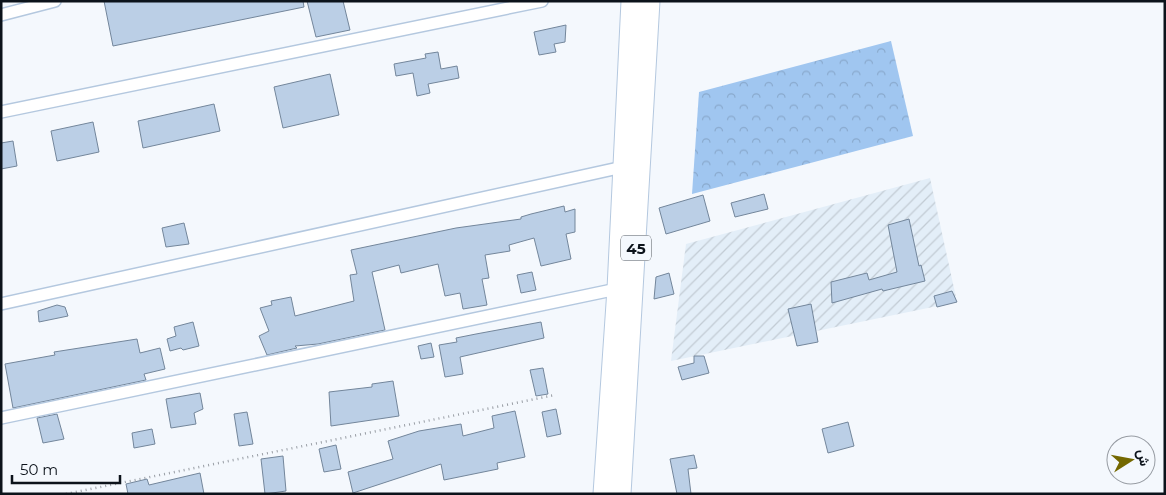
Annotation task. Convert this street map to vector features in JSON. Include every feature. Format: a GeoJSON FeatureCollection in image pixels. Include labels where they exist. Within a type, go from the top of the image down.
{"type":"FeatureCollection","features":[{"type":"Feature","properties":{"kind":"highway","name":"45"},"geometry":{"type":"LineString","coordinates":[[603,494],[617,289],[631,1]]}},
{"type":"Feature","properties":{"kind":"highway","name":"45"},"geometry":{"type":"LineString","coordinates":[[621,494],[650,1]]}},
{"type":"Feature","properties":{"kind":"street"},"geometry":{"type":"LineString","coordinates":[[1,15],[55,1]]}},
{"type":"Feature","properties":{"kind":"street"},"geometry":{"type":"LineString","coordinates":[[1,112],[511,4],[542,1]]}},
{"type":"Feature","properties":{"kind":"street"},"geometry":{"type":"LineString","coordinates":[[1,304],[623,167]]}},
{"type":"Feature","properties":{"kind":"street"},"geometry":{"type":"LineString","coordinates":[[1,418],[617,289]]}},
{"type":"Feature","properties":{"kind":"path"},"geometry":{"type":"LineString","coordinates":[[66,494],[555,395]]}},
{"type":"Feature","properties":{"kind":"shaded area"},"geometry":{"type":"Polygon","coordinates":[[[930,178],[957,302],[671,361],[686,244],[930,178]]]}},
{"type":"Feature","properties":{"kind":"green space"},"geometry":{"type":"Polygon","coordinates":[[[891,41],[913,136],[692,194],[699,92],[891,41]]]}},
{"type":"Feature","properties":{"kind":"building"},"geometry":{"type":"Polygon","coordinates":[[[104,1],[303,1],[304,7],[113,46],[104,1]]]}},
{"type":"Feature","properties":{"kind":"building"},"geometry":{"type":"Polygon","coordinates":[[[307,1],[343,1],[350,30],[316,37],[307,1]]]}},
{"type":"Feature","properties":{"kind":"building"},"geometry":{"type":"Polygon","coordinates":[[[566,25],[565,42],[554,44],[556,52],[539,55],[534,32],[566,25]]]}},
{"type":"Feature","properties":{"kind":"building"},"geometry":{"type":"Polygon","coordinates":[[[438,52],[441,69],[457,66],[459,78],[428,84],[430,93],[417,96],[413,73],[396,76],[394,64],[426,58],[425,54],[438,52]]]}},
{"type":"Feature","properties":{"kind":"building"},"geometry":{"type":"Polygon","coordinates":[[[330,74],[339,115],[283,128],[274,87],[330,74]]]}},
{"type":"Feature","properties":{"kind":"building"},"geometry":{"type":"Polygon","coordinates":[[[214,104],[220,131],[143,148],[138,121],[214,104]]]}},
{"type":"Feature","properties":{"kind":"building"},"geometry":{"type":"Polygon","coordinates":[[[93,122],[99,152],[57,161],[51,131],[93,122]]]}},
{"type":"Feature","properties":{"kind":"building"},"geometry":{"type":"Polygon","coordinates":[[[13,141],[17,166],[1,169],[1,143],[13,141]]]}},
{"type":"Feature","properties":{"kind":"building"},"geometry":{"type":"Polygon","coordinates":[[[764,194],[768,209],[735,217],[731,203],[764,194]]]}},
{"type":"Feature","properties":{"kind":"building"},"geometry":{"type":"Polygon","coordinates":[[[703,195],[710,221],[666,234],[659,208],[703,195]]]}},
{"type":"Feature","properties":{"kind":"building"},"geometry":{"type":"Polygon","coordinates":[[[564,206],[565,212],[575,209],[575,232],[566,234],[571,259],[541,266],[534,238],[509,245],[510,251],[485,255],[489,278],[482,279],[487,305],[463,309],[460,293],[445,296],[438,264],[401,273],[399,265],[372,272],[385,330],[318,344],[295,346],[297,348],[267,355],[259,336],[269,331],[260,308],[272,305],[271,301],[291,297],[295,316],[354,301],[350,275],[357,274],[351,250],[456,228],[521,219],[521,217],[564,206]]]}},
{"type":"Feature","properties":{"kind":"building"},"geometry":{"type":"Polygon","coordinates":[[[909,219],[919,266],[921,265],[925,281],[883,291],[882,289],[832,303],[831,282],[867,273],[869,280],[897,272],[888,225],[909,219]]]}},
{"type":"Feature","properties":{"kind":"building"},"geometry":{"type":"Polygon","coordinates":[[[184,223],[189,244],[166,247],[162,228],[184,223]]]}},
{"type":"Feature","properties":{"kind":"building"},"geometry":{"type":"Polygon","coordinates":[[[532,272],[536,290],[521,293],[517,275],[532,272]]]}},
{"type":"Feature","properties":{"kind":"building"},"geometry":{"type":"Polygon","coordinates":[[[669,273],[674,294],[654,299],[656,277],[669,273]]]}},
{"type":"Feature","properties":{"kind":"building"},"geometry":{"type":"Polygon","coordinates":[[[952,291],[957,302],[937,307],[934,296],[952,291]]]}},
{"type":"Feature","properties":{"kind":"building"},"geometry":{"type":"Polygon","coordinates":[[[811,304],[818,342],[797,346],[788,309],[811,304]]]}},
{"type":"Feature","properties":{"kind":"building"},"geometry":{"type":"Polygon","coordinates":[[[57,305],[65,307],[68,316],[39,322],[38,311],[57,305]]]}},
{"type":"Feature","properties":{"kind":"building"},"geometry":{"type":"Polygon","coordinates":[[[193,322],[199,346],[170,351],[167,339],[176,336],[174,327],[193,322]]]}},
{"type":"Feature","properties":{"kind":"building"},"geometry":{"type":"Polygon","coordinates":[[[541,322],[544,338],[460,357],[463,374],[445,377],[439,345],[457,342],[456,338],[541,322]]]}},
{"type":"Feature","properties":{"kind":"building"},"geometry":{"type":"Polygon","coordinates":[[[137,339],[140,353],[160,348],[165,369],[144,374],[146,380],[13,408],[5,364],[55,355],[54,352],[137,339]]]}},
{"type":"Feature","properties":{"kind":"building"},"geometry":{"type":"Polygon","coordinates":[[[431,343],[434,357],[421,359],[418,346],[431,343]]]}},
{"type":"Feature","properties":{"kind":"building"},"geometry":{"type":"Polygon","coordinates":[[[694,356],[704,356],[709,373],[682,380],[678,367],[694,363],[694,356]]]}},
{"type":"Feature","properties":{"kind":"building"},"geometry":{"type":"Polygon","coordinates":[[[543,368],[548,394],[536,396],[530,370],[543,368]]]}},
{"type":"Feature","properties":{"kind":"building"},"geometry":{"type":"Polygon","coordinates":[[[393,381],[399,416],[331,426],[329,392],[372,387],[372,384],[393,381]]]}},
{"type":"Feature","properties":{"kind":"building"},"geometry":{"type":"Polygon","coordinates":[[[200,393],[203,409],[194,413],[196,424],[171,428],[166,399],[200,393]]]}},
{"type":"Feature","properties":{"kind":"building"},"geometry":{"type":"Polygon","coordinates":[[[556,409],[561,434],[547,437],[542,412],[556,409]]]}},
{"type":"Feature","properties":{"kind":"building"},"geometry":{"type":"Polygon","coordinates":[[[515,411],[525,457],[497,463],[498,469],[444,480],[441,464],[353,493],[348,472],[393,459],[388,441],[419,431],[461,424],[463,436],[494,428],[492,416],[515,411]]]}},
{"type":"Feature","properties":{"kind":"building"},"geometry":{"type":"Polygon","coordinates":[[[247,412],[253,444],[239,446],[234,414],[247,412]]]}},
{"type":"Feature","properties":{"kind":"building"},"geometry":{"type":"Polygon","coordinates":[[[57,414],[64,439],[43,443],[37,418],[57,414]]]}},
{"type":"Feature","properties":{"kind":"building"},"geometry":{"type":"Polygon","coordinates":[[[848,422],[854,446],[828,453],[822,429],[848,422]]]}},
{"type":"Feature","properties":{"kind":"building"},"geometry":{"type":"Polygon","coordinates":[[[152,429],[155,444],[134,448],[132,433],[152,429]]]}},
{"type":"Feature","properties":{"kind":"building"},"geometry":{"type":"Polygon","coordinates":[[[336,445],[341,469],[324,472],[319,449],[336,445]]]}},
{"type":"Feature","properties":{"kind":"building"},"geometry":{"type":"Polygon","coordinates":[[[694,455],[697,468],[688,469],[691,494],[677,494],[670,459],[694,455]]]}},
{"type":"Feature","properties":{"kind":"building"},"geometry":{"type":"Polygon","coordinates":[[[283,456],[286,491],[265,494],[261,459],[283,456]]]}},
{"type":"Feature","properties":{"kind":"building"},"geometry":{"type":"Polygon","coordinates":[[[200,473],[204,494],[128,494],[126,484],[147,479],[149,485],[200,473]]]}}]}
